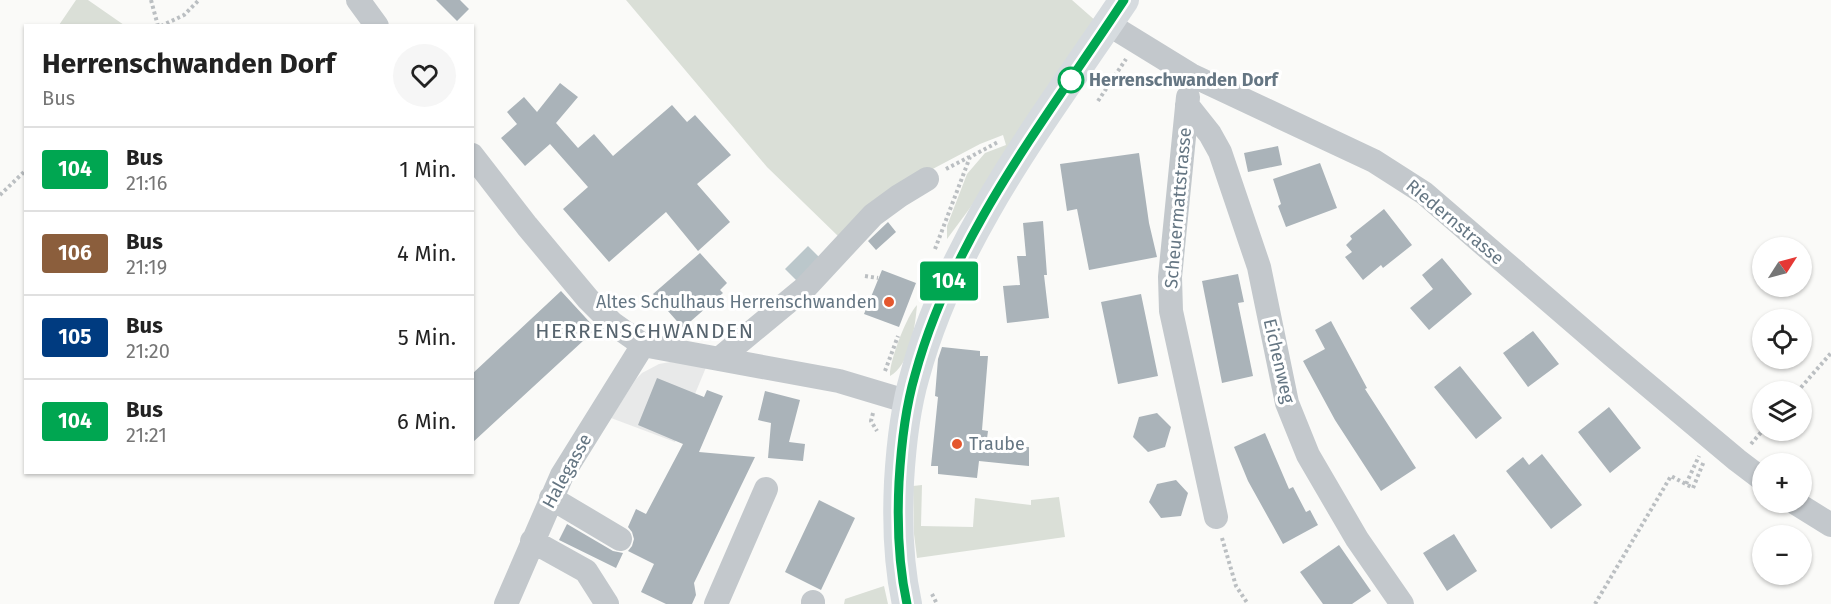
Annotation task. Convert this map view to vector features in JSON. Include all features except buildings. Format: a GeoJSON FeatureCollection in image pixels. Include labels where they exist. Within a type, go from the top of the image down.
{"type":"FeatureCollection","features":[{"type":"Feature","properties":{"kind":"main road"},"geometry":{"type":"LineString","coordinates":[[907,604],[898,557],[900,461],[915,375],[930,328],[955,268],[989,204],[1116,12]]}},
{"type":"Feature","properties":{"kind":"street"},"geometry":{"type":"LineString","coordinates":[[358,0],[376,24]]}},
{"type":"Feature","properties":{"kind":"street","name":"Riedernstrasse"},"geometry":{"type":"LineString","coordinates":[[1116,12],[1191,75],[1374,161],[1424,193],[1710,438],[1752,471]]}},
{"type":"Feature","properties":{"kind":"street","name":"Scheuermattstrasse"},"geometry":{"type":"LineString","coordinates":[[1191,75],[1170,277],[1171,311],[1216,518]]}},
{"type":"Feature","properties":{"kind":"street","name":"Eichenweg"},"geometry":{"type":"LineString","coordinates":[[1187,105],[1210,134],[1223,163],[1259,267],[1287,403],[1308,455],[1358,539],[1402,604]]}},
{"type":"Feature","properties":{"kind":"street"},"geometry":{"type":"LineString","coordinates":[[474,158],[588,300],[612,323],[643,345],[839,381],[909,402]]}},
{"type":"Feature","properties":{"kind":"street"},"geometry":{"type":"LineString","coordinates":[[719,359],[807,287],[873,215],[927,179]]}},
{"type":"Feature","properties":{"kind":"street","name":"Halegasse"},"geometry":{"type":"LineString","coordinates":[[506,604],[562,475],[643,345]]}},
{"type":"Feature","properties":{"kind":"street"},"geometry":{"type":"LineString","coordinates":[[716,604],[766,489]]}},
{"type":"Feature","properties":{"kind":"street"},"geometry":{"type":"LineString","coordinates":[[551,498],[620,538]]}},
{"type":"Feature","properties":{"kind":"street"},"geometry":{"type":"LineString","coordinates":[[1812,513],[1831,525]]}},
{"type":"Feature","properties":{"kind":"street"},"geometry":{"type":"LineString","coordinates":[[532,541],[586,571],[607,604]]}},
{"type":"Feature","properties":{"kind":"path"},"geometry":{"type":"LineString","coordinates":[[151,0],[158,24]]}},
{"type":"Feature","properties":{"kind":"path"},"geometry":{"type":"LineString","coordinates":[[164,24],[184,15],[199,0]]}},
{"type":"Feature","properties":{"kind":"path"},"geometry":{"type":"LineString","coordinates":[[1098,101],[1121,66]]}},
{"type":"Feature","properties":{"kind":"path"},"geometry":{"type":"LineString","coordinates":[[0,195],[24,172]]}},
{"type":"Feature","properties":{"kind":"path"},"geometry":{"type":"LineString","coordinates":[[865,276],[878,278]]}},
{"type":"Feature","properties":{"kind":"path"},"geometry":{"type":"LineString","coordinates":[[1807,381],[1831,353]]}},
{"type":"Feature","properties":{"kind":"path"},"geometry":{"type":"LineString","coordinates":[[1686,484],[1710,438]]}},
{"type":"Feature","properties":{"kind":"path"},"geometry":{"type":"LineString","coordinates":[[1595,604],[1671,476],[1693,488],[1710,438]]}},
{"type":"Feature","properties":{"kind":"path"},"geometry":{"type":"LineString","coordinates":[[1216,518],[1236,586],[1248,604]]}},
{"type":"Feature","properties":{"kind":"shaded area"},"geometry":{"type":"Polygon","coordinates":[[[76,0],[88,0],[123,24],[60,24],[76,0]]]}},
{"type":"Feature","properties":{"kind":"shaded area"},"geometry":{"type":"Polygon","coordinates":[[[626,0],[1072,0],[1097,22],[947,239],[947,226],[967,174],[985,153],[1006,145],[1003,135],[980,144],[874,200],[839,237],[767,167],[626,0]]]}},
{"type":"Feature","properties":{"kind":"shaded area"},"geometry":{"type":"Polygon","coordinates":[[[808,246],[822,260],[799,283],[785,269],[808,246]]]}},
{"type":"Feature","properties":{"kind":"shaded area"},"geometry":{"type":"Polygon","coordinates":[[[917,305],[913,335],[907,355],[897,371],[890,376],[892,360],[899,339],[908,318],[917,305]]]}},
{"type":"Feature","properties":{"kind":"shaded area"},"geometry":{"type":"Polygon","coordinates":[[[670,362],[707,365],[675,442],[611,418],[642,373],[659,364],[670,362]]]}},
{"type":"Feature","properties":{"kind":"shaded area"},"geometry":{"type":"Polygon","coordinates":[[[922,485],[921,526],[973,527],[975,498],[1031,505],[1031,500],[1059,497],[1065,537],[917,558],[913,486],[922,485]]]}},
{"type":"Feature","properties":{"kind":"shaded area"},"geometry":{"type":"Polygon","coordinates":[[[884,586],[888,604],[844,604],[845,599],[884,586]]]}},
{"type":"Feature","properties":{"kind":"bus line","name":"104"},"geometry":{"type":"LineString","coordinates":[[907,604],[898,557],[900,461],[915,375],[930,328],[955,268],[989,204],[1124,0]]}},
{"type":"Feature","properties":{"kind":"place","name":"Herrenschwanden Dorf"},"geometry":{"type":"Point","coordinates":[1071,80]}},
{"type":"Feature","properties":{"kind":"place","name":"Altes Schulhaus Herrenschwanden"},"geometry":{"type":"Point","coordinates":[889,302]}},
{"type":"Feature","properties":{"kind":"place","name":"Traube"},"geometry":{"type":"Point","coordinates":[957,444]}},
{"type":"Feature","properties":{"kind":"district","name":"HERRENSCHWANDEN"},"geometry":{"type":"Point","coordinates":[645,331]}}]}
